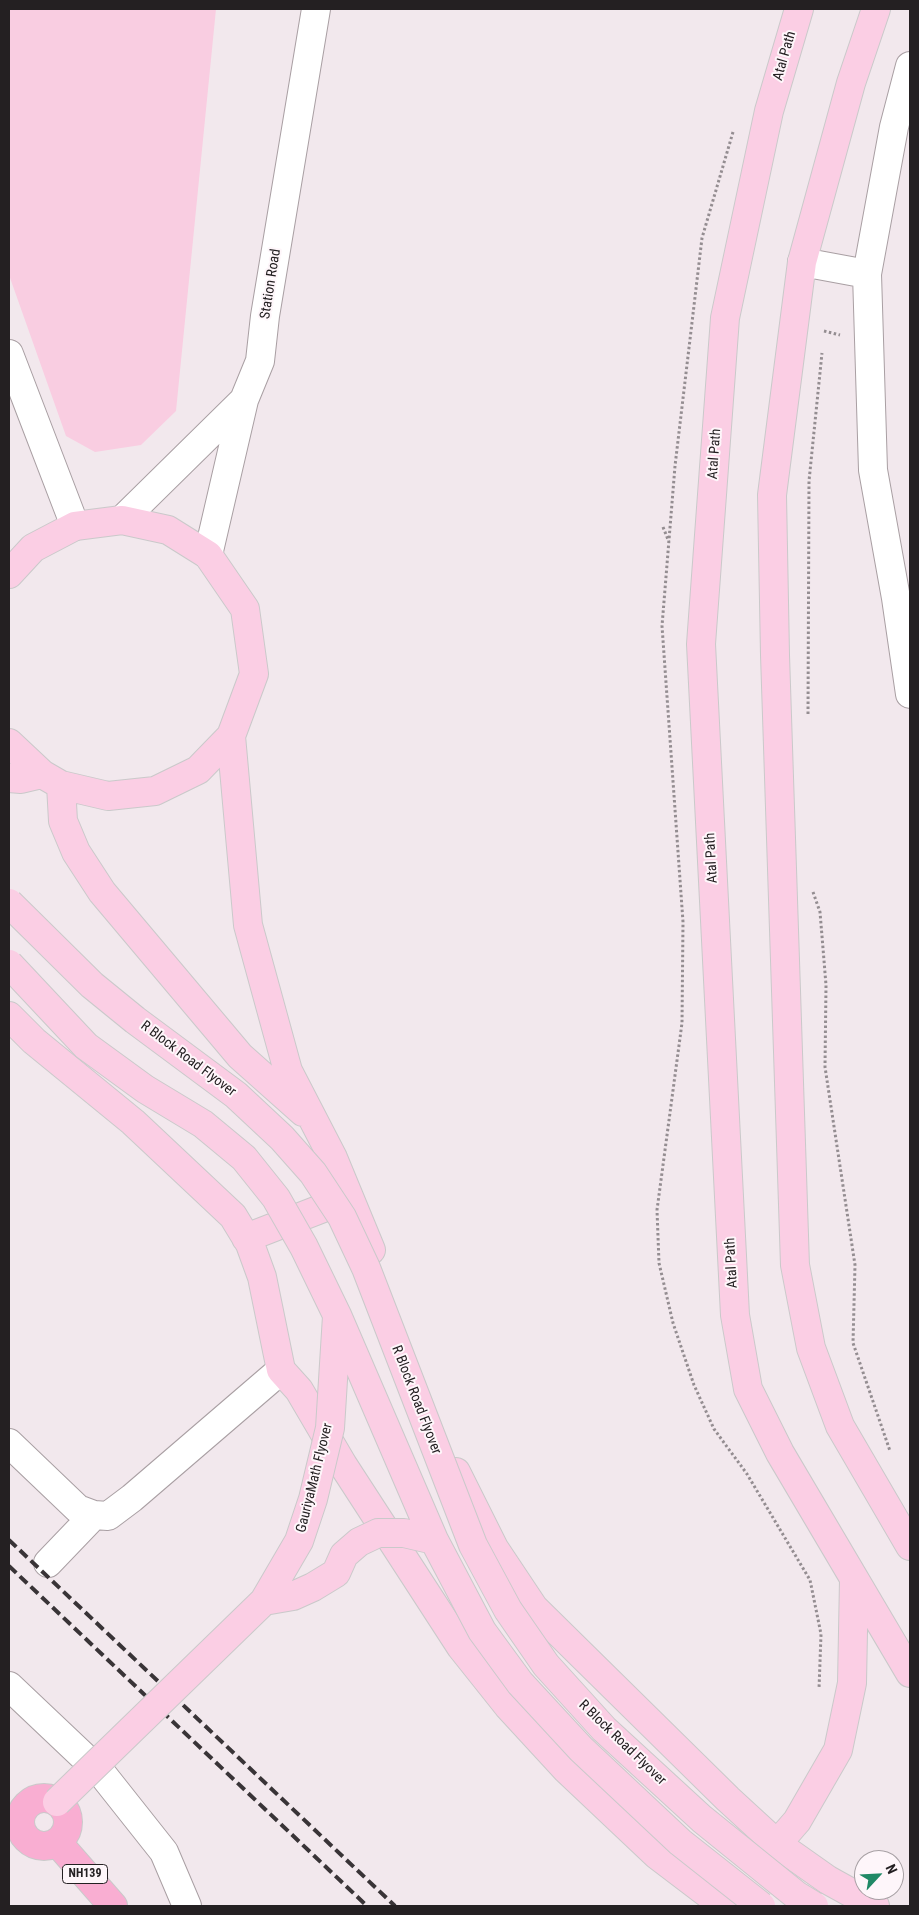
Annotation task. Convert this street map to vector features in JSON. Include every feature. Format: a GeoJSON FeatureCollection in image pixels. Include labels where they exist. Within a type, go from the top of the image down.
{"type":"FeatureCollection","features":[{"type":"Feature","properties":{"kind":"highway"},"geometry":{"type":"LineString","coordinates":[[50,1798],[57,1802],[67,1814],[68,1822],[63,1836],[57,1842],[42,1845],[28,1839],[20,1825],[16,1804],[35,1799],[50,1798]]}},
{"type":"Feature","properties":{"kind":"highway","name":"NH139"},"geometry":{"type":"LineString","coordinates":[[57,1842],[113,1906]]}},
{"type":"Feature","properties":{"kind":"main road","name":"Atal Path"},"geometry":{"type":"LineString","coordinates":[[799,9],[769,111],[725,318],[701,644],[735,1315],[748,1389],[780,1453],[910,1673]]}},
{"type":"Feature","properties":{"kind":"main road"},"geometry":{"type":"LineString","coordinates":[[876,9],[851,83],[802,262],[772,496],[783,959],[795,1265],[811,1348],[840,1426],[910,1546]]}},
{"type":"Feature","properties":{"kind":"main road"},"geometry":{"type":"LineString","coordinates":[[9,574],[33,548],[75,526],[122,520],[168,530],[208,555],[245,609],[254,674],[231,736],[198,770],[155,791],[108,796],[52,780],[9,778]]}},
{"type":"Feature","properties":{"kind":"main road"},"geometry":{"type":"LineString","coordinates":[[231,736],[248,926],[288,1071],[333,1158],[380,1271],[459,1478],[494,1548],[534,1608],[678,1750],[777,1844],[828,1880],[875,1906]]}},
{"type":"Feature","properties":{"kind":"main road"},"geometry":{"type":"LineString","coordinates":[[9,743],[52,780],[63,821],[76,852],[102,892],[240,1056],[313,1120]]}},
{"type":"Feature","properties":{"kind":"main road","name":"R Block Road Flyover"},"geometry":{"type":"LineString","coordinates":[[9,903],[92,985],[135,1020],[236,1095],[282,1138],[313,1172],[342,1217],[366,1268],[473,1545],[514,1618],[546,1665],[604,1729],[702,1819],[796,1895],[814,1906]]}},
{"type":"Feature","properties":{"kind":"main road"},"geometry":{"type":"LineString","coordinates":[[9,964],[86,1046],[145,1090],[203,1124],[244,1158],[276,1198],[304,1247],[337,1315],[434,1540],[482,1631],[520,1682],[581,1749],[680,1842],[761,1906]]}},
{"type":"Feature","properties":{"kind":"main road"},"geometry":{"type":"LineString","coordinates":[[9,1016],[34,1041],[133,1122],[233,1216],[246,1238],[262,1277],[281,1370],[299,1390],[342,1465],[461,1647],[508,1706],[566,1769],[657,1855],[724,1906]]}},
{"type":"Feature","properties":{"kind":"main road"},"geometry":{"type":"LineString","coordinates":[[246,1238],[349,1198]]}},
{"type":"Feature","properties":{"kind":"main road","name":"GauriyaMath Flyover"},"geometry":{"type":"LineString","coordinates":[[57,1802],[264,1601],[299,1541],[313,1499],[330,1428],[337,1315]]}},
{"type":"Feature","properties":{"kind":"main road"},"geometry":{"type":"LineString","coordinates":[[264,1601],[293,1596],[313,1587],[336,1573],[344,1555],[359,1542],[378,1533],[404,1533],[434,1540]]}},
{"type":"Feature","properties":{"kind":"main road"},"geometry":{"type":"LineString","coordinates":[[777,1844],[797,1821],[838,1750],[852,1683],[854,1580]]}},
{"type":"Feature","properties":{"kind":"main road"},"geometry":{"type":"LineString","coordinates":[[615,1816],[678,1750]]}},
{"type":"Feature","properties":{"kind":"street","name":"Station Road"},"geometry":{"type":"LineString","coordinates":[[208,555],[244,400],[260,361],[265,316],[316,9]]}},
{"type":"Feature","properties":{"kind":"street"},"geometry":{"type":"LineString","coordinates":[[910,66],[894,127],[867,274],[873,470],[900,617],[910,694]]}},
{"type":"Feature","properties":{"kind":"street"},"geometry":{"type":"LineString","coordinates":[[802,262],[867,274]]}},
{"type":"Feature","properties":{"kind":"street"},"geometry":{"type":"LineString","coordinates":[[9,354],[75,526]]}},
{"type":"Feature","properties":{"kind":"street"},"geometry":{"type":"LineString","coordinates":[[122,520],[244,400]]}},
{"type":"Feature","properties":{"kind":"street"},"geometry":{"type":"LineString","coordinates":[[9,1443],[78,1509],[94,1515],[108,1516],[132,1498],[281,1370]]}},
{"type":"Feature","properties":{"kind":"street"},"geometry":{"type":"LineString","coordinates":[[48,1563],[94,1515]]}},
{"type":"Feature","properties":{"kind":"street"},"geometry":{"type":"LineString","coordinates":[[9,1686],[103,1775],[164,1852],[187,1906]]}},
{"type":"Feature","properties":{"kind":"path"},"geometry":{"type":"LineString","coordinates":[[823,340],[824,331]]}},
{"type":"Feature","properties":{"kind":"path"},"geometry":{"type":"LineString","coordinates":[[808,722],[809,481],[822,350]]}},
{"type":"Feature","properties":{"kind":"path"},"geometry":{"type":"LineString","coordinates":[[663,527],[670,545]]}},
{"type":"Feature","properties":{"kind":"path"},"geometry":{"type":"LineString","coordinates":[[812,886],[820,912],[826,985],[825,1067],[855,1264],[853,1343],[891,1454]]}},
{"type":"Feature","properties":{"kind":"shaded area"},"geometry":{"type":"Polygon","coordinates":[[[9,9],[216,9],[176,411],[141,445],[95,452],[66,436],[9,275],[9,9]]]}},
{"type":"Feature","properties":{"kind":"railway"},"geometry":{"type":"LineString","coordinates":[[9,1540],[395,1906]]}},
{"type":"Feature","properties":{"kind":"railway"},"geometry":{"type":"LineString","coordinates":[[9,1566],[367,1906]]}}]}
